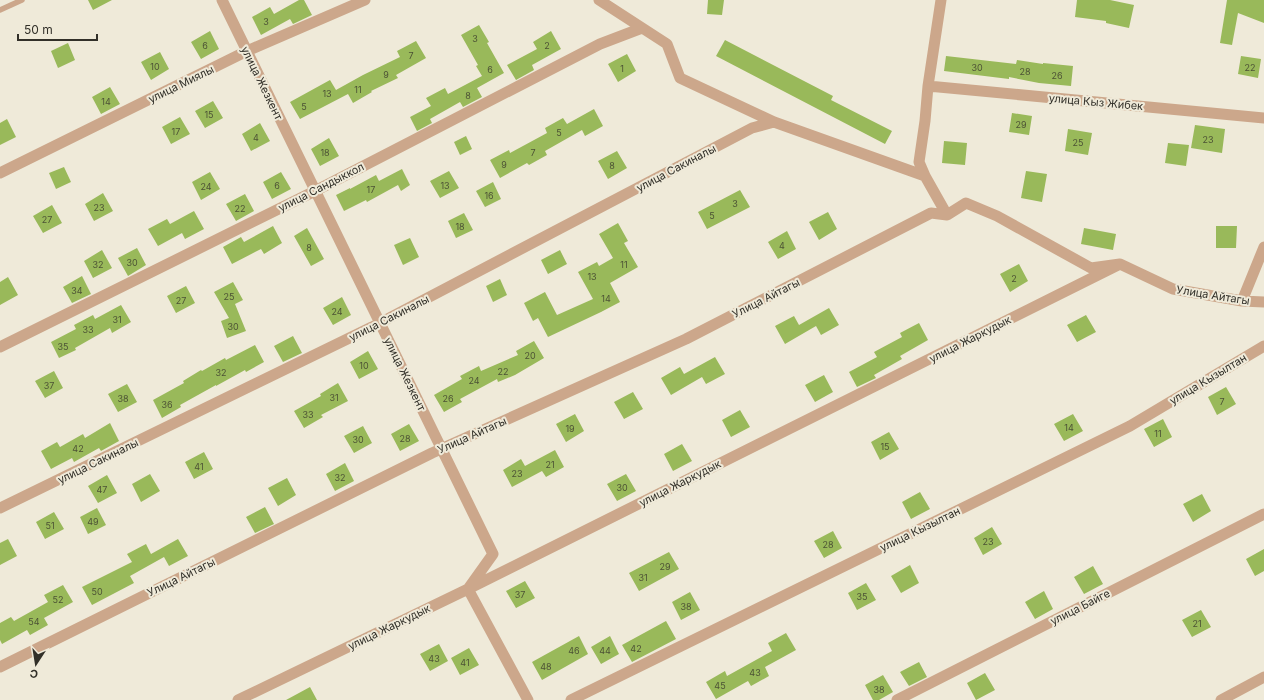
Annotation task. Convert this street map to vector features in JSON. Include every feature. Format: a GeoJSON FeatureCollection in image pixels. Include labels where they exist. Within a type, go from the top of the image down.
{"type":"FeatureCollection","features":[{"type":"Feature","properties":{"kind":"street","name":"улица Жезкент"},"geometry":{"type":"LineString","coordinates":[[222,0],[492,554],[468,589]]}},
{"type":"Feature","properties":{"kind":"street","name":"улица Миялы"},"geometry":{"type":"LineString","coordinates":[[0,173],[247,51],[365,0]]}},
{"type":"Feature","properties":{"kind":"street"},"geometry":{"type":"LineString","coordinates":[[599,0],[667,44],[680,78],[774,122],[925,176]]}},
{"type":"Feature","properties":{"kind":"street"},"geometry":{"type":"LineString","coordinates":[[941,0],[928,86],[919,162],[925,176],[947,215],[966,202],[997,216],[1091,268],[1120,264]]}},
{"type":"Feature","properties":{"kind":"street","name":"улица Сандыккол"},"geometry":{"type":"LineString","coordinates":[[0,347],[315,191],[600,44],[642,28]]}},
{"type":"Feature","properties":{"kind":"street","name":"улица Кыз Жибек"},"geometry":{"type":"LineString","coordinates":[[928,86],[1264,118]]}},
{"type":"Feature","properties":{"kind":"street","name":"улица Сакиналы"},"geometry":{"type":"LineString","coordinates":[[0,508],[380,323],[752,128],[774,122]]}},
{"type":"Feature","properties":{"kind":"street","name":"Улица Айтагы"},"geometry":{"type":"LineString","coordinates":[[0,667],[441,449],[686,339],[931,213],[947,215]]}},
{"type":"Feature","properties":{"kind":"street"},"geometry":{"type":"LineString","coordinates":[[1242,301],[1264,247]]}},
{"type":"Feature","properties":{"kind":"street","name":"Улица Айтагы"},"geometry":{"type":"LineString","coordinates":[[1120,264],[1172,289],[1242,301],[1264,302]]}},
{"type":"Feature","properties":{"kind":"street","name":"улица Жаркудык"},"geometry":{"type":"LineString","coordinates":[[238,700],[468,589],[1120,264]]}},
{"type":"Feature","properties":{"kind":"street","name":"улица Кызылтан"},"geometry":{"type":"LineString","coordinates":[[571,700],[1130,426],[1264,346]]}},
{"type":"Feature","properties":{"kind":"street","name":"улица Байге"},"geometry":{"type":"LineString","coordinates":[[897,700],[1264,514]]}},
{"type":"Feature","properties":{"kind":"street"},"geometry":{"type":"LineString","coordinates":[[468,589],[528,700]]}},
{"type":"Feature","properties":{"kind":"street"},"geometry":{"type":"LineString","coordinates":[[1221,700],[1264,678]]}},
{"type":"Feature","properties":{"kind":"lane"},"geometry":{"type":"LineString","coordinates":[[0,10],[22,0]]}},
{"type":"Feature","properties":{"kind":"building"},"geometry":{"type":"Polygon","coordinates":[[[88,0],[112,0],[93,10],[88,0]]]}},
{"type":"Feature","properties":{"kind":"building"},"geometry":{"type":"Polygon","coordinates":[[[299,0],[304,0],[312,15],[293,24],[290,19],[261,35],[252,17],[270,7],[274,14],[299,0]]]}},
{"type":"Feature","properties":{"kind":"building"},"geometry":{"type":"Polygon","coordinates":[[[708,0],[724,0],[722,15],[707,14],[708,0]]]}},
{"type":"Feature","properties":{"kind":"building"},"geometry":{"type":"Polygon","coordinates":[[[1077,0],[1110,0],[1134,5],[1129,28],[1106,23],[1106,21],[1075,17],[1077,0]]]}},
{"type":"Feature","properties":{"kind":"building"},"geometry":{"type":"Polygon","coordinates":[[[1227,0],[1264,0],[1264,23],[1238,13],[1232,45],[1220,43],[1227,0]]]}},
{"type":"Feature","properties":{"kind":"building"},"geometry":{"type":"Polygon","coordinates":[[[479,25],[489,42],[487,43],[504,73],[477,88],[482,97],[463,107],[460,102],[430,119],[432,123],[417,131],[410,117],[431,106],[426,98],[445,88],[448,94],[482,76],[476,66],[478,65],[461,35],[479,25]]]}},
{"type":"Feature","properties":{"kind":"building"},"geometry":{"type":"Polygon","coordinates":[[[210,31],[219,49],[201,59],[191,42],[210,31]]]}},
{"type":"Feature","properties":{"kind":"building"},"geometry":{"type":"Polygon","coordinates":[[[551,31],[561,49],[532,65],[534,70],[516,80],[507,65],[537,49],[533,42],[551,31]]]}},
{"type":"Feature","properties":{"kind":"building"},"geometry":{"type":"Polygon","coordinates":[[[725,40],[833,96],[831,100],[892,131],[885,144],[716,56],[725,40]]]}},
{"type":"Feature","properties":{"kind":"building"},"geometry":{"type":"Polygon","coordinates":[[[416,41],[426,58],[396,75],[398,78],[371,91],[372,92],[353,103],[348,94],[300,119],[290,102],[330,80],[336,90],[400,57],[397,51],[416,41]]]}},
{"type":"Feature","properties":{"kind":"building"},"geometry":{"type":"Polygon","coordinates":[[[68,43],[75,60],[58,68],[51,51],[68,43]]]}},
{"type":"Feature","properties":{"kind":"building"},"geometry":{"type":"Polygon","coordinates":[[[160,52],[169,69],[151,80],[141,62],[160,52]]]}},
{"type":"Feature","properties":{"kind":"building"},"geometry":{"type":"Polygon","coordinates":[[[627,54],[636,71],[618,82],[608,64],[627,54]]]}},
{"type":"Feature","properties":{"kind":"building"},"geometry":{"type":"Polygon","coordinates":[[[946,56],[1016,64],[1017,60],[1043,64],[1073,66],[1071,86],[1039,83],[1009,77],[1009,79],[944,71],[946,56]]]}},
{"type":"Feature","properties":{"kind":"building"},"geometry":{"type":"Polygon","coordinates":[[[1241,56],[1261,59],[1258,78],[1238,74],[1241,56]]]}},
{"type":"Feature","properties":{"kind":"building"},"geometry":{"type":"Polygon","coordinates":[[[110,87],[120,104],[101,114],[92,97],[110,87]]]}},
{"type":"Feature","properties":{"kind":"building"},"geometry":{"type":"Polygon","coordinates":[[[213,101],[223,118],[205,128],[195,111],[213,101]]]}},
{"type":"Feature","properties":{"kind":"building"},"geometry":{"type":"Polygon","coordinates":[[[594,109],[603,126],[585,136],[582,130],[545,151],[547,155],[529,165],[527,163],[500,178],[490,160],[509,150],[510,153],[547,133],[545,128],[563,118],[567,124],[594,109]]]}},
{"type":"Feature","properties":{"kind":"building"},"geometry":{"type":"Polygon","coordinates":[[[1012,113],[1032,116],[1029,135],[1009,132],[1012,113]]]}},
{"type":"Feature","properties":{"kind":"building"},"geometry":{"type":"Polygon","coordinates":[[[180,117],[190,134],[171,144],[162,127],[180,117]]]}},
{"type":"Feature","properties":{"kind":"building"},"geometry":{"type":"Polygon","coordinates":[[[7,119],[16,137],[0,145],[0,123],[7,119]]]}},
{"type":"Feature","properties":{"kind":"building"},"geometry":{"type":"Polygon","coordinates":[[[260,123],[270,141],[251,151],[242,134],[260,123]]]}},
{"type":"Feature","properties":{"kind":"building"},"geometry":{"type":"Polygon","coordinates":[[[1195,125],[1225,129],[1222,153],[1191,148],[1195,125]]]}},
{"type":"Feature","properties":{"kind":"building"},"geometry":{"type":"Polygon","coordinates":[[[1068,129],[1092,133],[1088,155],[1065,151],[1068,129]]]}},
{"type":"Feature","properties":{"kind":"building"},"geometry":{"type":"Polygon","coordinates":[[[466,136],[472,149],[460,155],[454,142],[466,136]]]}},
{"type":"Feature","properties":{"kind":"building"},"geometry":{"type":"Polygon","coordinates":[[[329,138],[339,156],[320,166],[311,149],[329,138]]]}},
{"type":"Feature","properties":{"kind":"building"},"geometry":{"type":"Polygon","coordinates":[[[944,141],[967,143],[965,165],[942,163],[944,141]]]}},
{"type":"Feature","properties":{"kind":"building"},"geometry":{"type":"Polygon","coordinates":[[[1168,143],[1189,145],[1186,166],[1165,163],[1168,143]]]}},
{"type":"Feature","properties":{"kind":"building"},"geometry":{"type":"Polygon","coordinates":[[[617,151],[627,168],[608,179],[598,161],[617,151]]]}},
{"type":"Feature","properties":{"kind":"building"},"geometry":{"type":"Polygon","coordinates":[[[64,167],[71,182],[56,189],[49,173],[64,167]]]}},
{"type":"Feature","properties":{"kind":"building"},"geometry":{"type":"Polygon","coordinates":[[[402,169],[410,185],[401,191],[398,185],[367,202],[366,200],[344,211],[336,195],[376,175],[379,181],[402,169]]]}},
{"type":"Feature","properties":{"kind":"building"},"geometry":{"type":"Polygon","coordinates":[[[449,171],[459,188],[440,198],[430,181],[449,171]]]}},
{"type":"Feature","properties":{"kind":"building"},"geometry":{"type":"Polygon","coordinates":[[[1026,171],[1047,174],[1042,202],[1021,198],[1026,171]]]}},
{"type":"Feature","properties":{"kind":"building"},"geometry":{"type":"Polygon","coordinates":[[[210,172],[220,189],[201,200],[192,182],[210,172]]]}},
{"type":"Feature","properties":{"kind":"building"},"geometry":{"type":"Polygon","coordinates":[[[281,172],[291,189],[272,199],[263,182],[281,172]]]}},
{"type":"Feature","properties":{"kind":"building"},"geometry":{"type":"Polygon","coordinates":[[[493,182],[501,199],[485,207],[476,191],[493,182]]]}},
{"type":"Feature","properties":{"kind":"building"},"geometry":{"type":"Polygon","coordinates":[[[740,190],[750,207],[707,229],[698,212],[740,190]]]}},
{"type":"Feature","properties":{"kind":"building"},"geometry":{"type":"Polygon","coordinates":[[[103,193],[113,211],[94,221],[85,204],[103,193]]]}},
{"type":"Feature","properties":{"kind":"building"},"geometry":{"type":"Polygon","coordinates":[[[245,194],[254,211],[236,221],[226,204],[245,194]]]}},
{"type":"Feature","properties":{"kind":"building"},"geometry":{"type":"Polygon","coordinates":[[[52,205],[62,223],[43,233],[33,216],[52,205]]]}},
{"type":"Feature","properties":{"kind":"building"},"geometry":{"type":"Polygon","coordinates":[[[194,211],[204,229],[185,239],[182,233],[158,246],[148,229],[167,219],[170,224],[194,211]]]}},
{"type":"Feature","properties":{"kind":"building"},"geometry":{"type":"Polygon","coordinates":[[[828,212],[837,229],[819,240],[809,222],[828,212]]]}},
{"type":"Feature","properties":{"kind":"building"},"geometry":{"type":"Polygon","coordinates":[[[464,213],[473,230],[456,238],[448,221],[464,213]]]}},
{"type":"Feature","properties":{"kind":"building"},"geometry":{"type":"Polygon","coordinates":[[[618,223],[628,241],[624,243],[638,267],[610,283],[620,302],[548,337],[538,318],[533,321],[524,303],[545,292],[557,315],[593,299],[578,272],[597,262],[599,266],[613,258],[599,234],[618,223]]]}},
{"type":"Feature","properties":{"kind":"building"},"geometry":{"type":"Polygon","coordinates":[[[273,226],[282,243],[264,254],[261,249],[232,264],[223,247],[241,237],[244,242],[273,226]]]}},
{"type":"Feature","properties":{"kind":"building"},"geometry":{"type":"Polygon","coordinates":[[[1216,226],[1237,226],[1236,248],[1216,248],[1216,226]]]}},
{"type":"Feature","properties":{"kind":"building"},"geometry":{"type":"Polygon","coordinates":[[[307,228],[324,259],[311,266],[294,236],[307,228]]]}},
{"type":"Feature","properties":{"kind":"building"},"geometry":{"type":"Polygon","coordinates":[[[1084,228],[1116,234],[1113,250],[1081,244],[1084,228]]]}},
{"type":"Feature","properties":{"kind":"building"},"geometry":{"type":"Polygon","coordinates":[[[787,231],[796,249],[778,259],[768,242],[787,231]]]}},
{"type":"Feature","properties":{"kind":"building"},"geometry":{"type":"Polygon","coordinates":[[[410,238],[419,257],[403,265],[394,245],[410,238]]]}},
{"type":"Feature","properties":{"kind":"building"},"geometry":{"type":"Polygon","coordinates":[[[137,248],[146,265],[128,276],[118,258],[137,248]]]}},
{"type":"Feature","properties":{"kind":"building"},"geometry":{"type":"Polygon","coordinates":[[[102,250],[112,268],[93,278],[84,261],[102,250]]]}},
{"type":"Feature","properties":{"kind":"building"},"geometry":{"type":"Polygon","coordinates":[[[560,250],[567,264],[548,274],[541,260],[560,250]]]}},
{"type":"Feature","properties":{"kind":"building"},"geometry":{"type":"Polygon","coordinates":[[[1019,264],[1028,281],[1010,292],[1000,274],[1019,264]]]}},
{"type":"Feature","properties":{"kind":"building"},"geometry":{"type":"Polygon","coordinates":[[[82,276],[91,294],[72,303],[63,287],[82,276]]]}},
{"type":"Feature","properties":{"kind":"building"},"geometry":{"type":"Polygon","coordinates":[[[8,277],[18,295],[0,305],[0,282],[8,277]]]}},
{"type":"Feature","properties":{"kind":"building"},"geometry":{"type":"Polygon","coordinates":[[[500,279],[507,295],[493,302],[486,286],[500,279]]]}},
{"type":"Feature","properties":{"kind":"building"},"geometry":{"type":"Polygon","coordinates":[[[233,282],[243,300],[235,304],[246,331],[227,338],[221,321],[229,318],[214,292],[233,282]]]}},
{"type":"Feature","properties":{"kind":"building"},"geometry":{"type":"Polygon","coordinates":[[[186,286],[195,303],[176,313],[167,296],[186,286]]]}},
{"type":"Feature","properties":{"kind":"building"},"geometry":{"type":"Polygon","coordinates":[[[342,297],[351,315],[333,325],[323,308],[342,297]]]}},
{"type":"Feature","properties":{"kind":"building"},"geometry":{"type":"Polygon","coordinates":[[[121,305],[131,322],[112,333],[110,328],[75,348],[76,350],[59,358],[51,342],[76,329],[74,325],[93,315],[95,319],[121,305]]]}},
{"type":"Feature","properties":{"kind":"building"},"geometry":{"type":"Polygon","coordinates":[[[829,308],[839,325],[821,335],[816,326],[785,344],[775,326],[794,316],[799,325],[829,308]]]}},
{"type":"Feature","properties":{"kind":"building"},"geometry":{"type":"Polygon","coordinates":[[[1086,315],[1096,332],[1077,342],[1067,325],[1086,315]]]}},
{"type":"Feature","properties":{"kind":"building"},"geometry":{"type":"Polygon","coordinates":[[[919,323],[928,340],[900,356],[902,359],[874,375],[876,378],[857,387],[849,372],[877,357],[874,352],[902,337],[900,333],[919,323]]]}},
{"type":"Feature","properties":{"kind":"building"},"geometry":{"type":"Polygon","coordinates":[[[293,336],[302,353],[283,362],[274,346],[293,336]]]}},
{"type":"Feature","properties":{"kind":"building"},"geometry":{"type":"Polygon","coordinates":[[[534,341],[544,358],[515,375],[498,382],[497,379],[460,399],[462,402],[444,412],[434,395],[462,379],[460,376],[479,366],[481,371],[518,355],[516,351],[534,341]]]}},
{"type":"Feature","properties":{"kind":"building"},"geometry":{"type":"Polygon","coordinates":[[[255,345],[264,362],[246,372],[245,370],[216,385],[180,405],[181,407],[162,418],[153,400],[184,383],[183,381],[201,370],[202,371],[225,358],[226,360],[255,345]]]}},
{"type":"Feature","properties":{"kind":"building"},"geometry":{"type":"Polygon","coordinates":[[[368,351],[378,369],[359,379],[350,362],[368,351]]]}},
{"type":"Feature","properties":{"kind":"building"},"geometry":{"type":"Polygon","coordinates":[[[715,357],[725,374],[706,384],[702,377],[671,395],[661,378],[680,367],[684,374],[715,357]]]}},
{"type":"Feature","properties":{"kind":"building"},"geometry":{"type":"Polygon","coordinates":[[[54,371],[63,388],[45,398],[35,381],[54,371]]]}},
{"type":"Feature","properties":{"kind":"building"},"geometry":{"type":"Polygon","coordinates":[[[824,375],[833,392],[815,402],[805,385],[824,375]]]}},
{"type":"Feature","properties":{"kind":"building"},"geometry":{"type":"Polygon","coordinates":[[[338,383],[348,401],[321,415],[323,417],[304,428],[294,411],[321,396],[320,394],[338,383]]]}},
{"type":"Feature","properties":{"kind":"building"},"geometry":{"type":"Polygon","coordinates":[[[127,384],[137,402],[118,412],[108,394],[127,384]]]}},
{"type":"Feature","properties":{"kind":"building"},"geometry":{"type":"Polygon","coordinates":[[[1226,387],[1236,404],[1217,415],[1208,397],[1226,387]]]}},
{"type":"Feature","properties":{"kind":"building"},"geometry":{"type":"Polygon","coordinates":[[[633,392],[643,409],[624,419],[614,402],[633,392]]]}},
{"type":"Feature","properties":{"kind":"building"},"geometry":{"type":"Polygon","coordinates":[[[740,410],[750,427],[731,437],[722,420],[740,410]]]}},
{"type":"Feature","properties":{"kind":"building"},"geometry":{"type":"Polygon","coordinates":[[[575,414],[584,431],[566,442],[556,424],[575,414]]]}},
{"type":"Feature","properties":{"kind":"building"},"geometry":{"type":"Polygon","coordinates":[[[1073,414],[1083,431],[1064,441],[1054,424],[1073,414]]]}},
{"type":"Feature","properties":{"kind":"building"},"geometry":{"type":"Polygon","coordinates":[[[1163,419],[1172,437],[1154,447],[1144,429],[1163,419]]]}},
{"type":"Feature","properties":{"kind":"building"},"geometry":{"type":"Polygon","coordinates":[[[110,423],[119,441],[101,451],[99,448],[74,462],[72,458],[51,469],[41,451],[57,442],[60,447],[83,434],[85,438],[110,423]]]}},
{"type":"Feature","properties":{"kind":"building"},"geometry":{"type":"Polygon","coordinates":[[[409,424],[419,441],[400,451],[391,434],[409,424]]]}},
{"type":"Feature","properties":{"kind":"building"},"geometry":{"type":"Polygon","coordinates":[[[363,426],[372,443],[354,453],[344,436],[363,426]]]}},
{"type":"Feature","properties":{"kind":"building"},"geometry":{"type":"Polygon","coordinates":[[[889,432],[899,449],[880,460],[871,442],[889,432]]]}},
{"type":"Feature","properties":{"kind":"building"},"geometry":{"type":"Polygon","coordinates":[[[682,444],[692,461],[673,471],[664,454],[682,444]]]}},
{"type":"Feature","properties":{"kind":"building"},"geometry":{"type":"Polygon","coordinates":[[[555,450],[564,467],[546,477],[542,471],[512,487],[503,470],[521,459],[525,466],[555,450]]]}},
{"type":"Feature","properties":{"kind":"building"},"geometry":{"type":"Polygon","coordinates":[[[204,452],[213,469],[194,479],[185,462],[204,452]]]}},
{"type":"Feature","properties":{"kind":"building"},"geometry":{"type":"Polygon","coordinates":[[[345,463],[354,481],[335,491],[326,474],[345,463]]]}},
{"type":"Feature","properties":{"kind":"building"},"geometry":{"type":"Polygon","coordinates":[[[150,474],[160,491],[141,502],[132,484],[150,474]]]}},
{"type":"Feature","properties":{"kind":"building"},"geometry":{"type":"Polygon","coordinates":[[[626,474],[636,491],[617,501],[607,484],[626,474]]]}},
{"type":"Feature","properties":{"kind":"building"},"geometry":{"type":"Polygon","coordinates":[[[107,475],[117,493],[98,503],[88,486],[107,475]]]}},
{"type":"Feature","properties":{"kind":"building"},"geometry":{"type":"Polygon","coordinates":[[[287,478],[296,495],[278,506],[268,488],[287,478]]]}},
{"type":"Feature","properties":{"kind":"building"},"geometry":{"type":"Polygon","coordinates":[[[920,492],[930,509],[911,519],[902,502],[920,492]]]}},
{"type":"Feature","properties":{"kind":"building"},"geometry":{"type":"Polygon","coordinates":[[[1202,494],[1211,511],[1193,522],[1183,504],[1202,494]]]}},
{"type":"Feature","properties":{"kind":"building"},"geometry":{"type":"Polygon","coordinates":[[[265,507],[274,524],[255,533],[246,517],[265,507]]]}},
{"type":"Feature","properties":{"kind":"building"},"geometry":{"type":"Polygon","coordinates":[[[97,508],[106,525],[88,534],[80,517],[97,508]]]}},
{"type":"Feature","properties":{"kind":"building"},"geometry":{"type":"Polygon","coordinates":[[[54,512],[64,529],[45,539],[36,522],[54,512]]]}},
{"type":"Feature","properties":{"kind":"building"},"geometry":{"type":"Polygon","coordinates":[[[992,527],[1002,544],[983,555],[974,538],[992,527]]]}},
{"type":"Feature","properties":{"kind":"building"},"geometry":{"type":"Polygon","coordinates":[[[833,531],[842,548],[824,558],[814,541],[833,531]]]}},
{"type":"Feature","properties":{"kind":"building"},"geometry":{"type":"Polygon","coordinates":[[[8,539],[17,556],[0,565],[0,543],[8,539]]]}},
{"type":"Feature","properties":{"kind":"building"},"geometry":{"type":"Polygon","coordinates":[[[178,539],[188,556],[169,566],[164,557],[130,576],[134,583],[92,605],[82,587],[132,562],[127,554],[146,544],[151,554],[178,539]]]}},
{"type":"Feature","properties":{"kind":"building"},"geometry":{"type":"Polygon","coordinates":[[[1264,549],[1264,571],[1255,576],[1246,559],[1264,549]]]}},
{"type":"Feature","properties":{"kind":"building"},"geometry":{"type":"Polygon","coordinates":[[[669,552],[679,569],[639,591],[629,573],[669,552]]]}},
{"type":"Feature","properties":{"kind":"building"},"geometry":{"type":"Polygon","coordinates":[[[910,565],[919,583],[901,593],[891,576],[910,565]]]}},
{"type":"Feature","properties":{"kind":"building"},"geometry":{"type":"Polygon","coordinates":[[[1093,566],[1103,584],[1084,594],[1074,577],[1093,566]]]}},
{"type":"Feature","properties":{"kind":"building"},"geometry":{"type":"Polygon","coordinates":[[[525,581],[535,598],[516,608],[506,591],[525,581]]]}},
{"type":"Feature","properties":{"kind":"building"},"geometry":{"type":"Polygon","coordinates":[[[866,583],[876,600],[857,610],[848,593],[866,583]]]}},
{"type":"Feature","properties":{"kind":"building"},"geometry":{"type":"Polygon","coordinates":[[[63,585],[73,602],[44,618],[48,625],[30,635],[27,630],[2,644],[0,640],[0,623],[11,617],[14,621],[48,602],[44,595],[63,585]]]}},
{"type":"Feature","properties":{"kind":"building"},"geometry":{"type":"Polygon","coordinates":[[[1044,591],[1053,609],[1035,619],[1025,602],[1044,591]]]}},
{"type":"Feature","properties":{"kind":"building"},"geometry":{"type":"Polygon","coordinates":[[[690,592],[700,610],[681,620],[672,602],[690,592]]]}},
{"type":"Feature","properties":{"kind":"building"},"geometry":{"type":"Polygon","coordinates":[[[1201,610],[1211,627],[1192,637],[1182,620],[1201,610]]]}},
{"type":"Feature","properties":{"kind":"building"},"geometry":{"type":"Polygon","coordinates":[[[666,621],[676,639],[632,662],[622,645],[666,621]]]}},
{"type":"Feature","properties":{"kind":"building"},"geometry":{"type":"Polygon","coordinates":[[[786,633],[796,650],[765,667],[769,676],[751,686],[748,681],[716,699],[706,682],[725,671],[727,676],[772,651],[768,643],[786,633]]]}},
{"type":"Feature","properties":{"kind":"building"},"geometry":{"type":"Polygon","coordinates":[[[579,636],[588,654],[542,680],[532,662],[579,636]]]}},
{"type":"Feature","properties":{"kind":"building"},"geometry":{"type":"Polygon","coordinates":[[[610,636],[619,654],[601,664],[591,647],[610,636]]]}},
{"type":"Feature","properties":{"kind":"building"},"geometry":{"type":"Polygon","coordinates":[[[439,644],[448,661],[430,671],[420,654],[439,644]]]}},
{"type":"Feature","properties":{"kind":"building"},"geometry":{"type":"Polygon","coordinates":[[[469,648],[479,665],[460,675],[451,658],[469,648]]]}},
{"type":"Feature","properties":{"kind":"building"},"geometry":{"type":"Polygon","coordinates":[[[919,662],[927,677],[909,686],[900,672],[919,662]]]}},
{"type":"Feature","properties":{"kind":"building"},"geometry":{"type":"Polygon","coordinates":[[[985,673],[995,690],[976,700],[967,683],[985,673]]]}},
{"type":"Feature","properties":{"kind":"building"},"geometry":{"type":"Polygon","coordinates":[[[883,675],[893,692],[879,700],[873,700],[865,685],[883,675]]]}},
{"type":"Feature","properties":{"kind":"building"},"geometry":{"type":"Polygon","coordinates":[[[310,687],[317,700],[286,700],[310,687]]]}}]}
